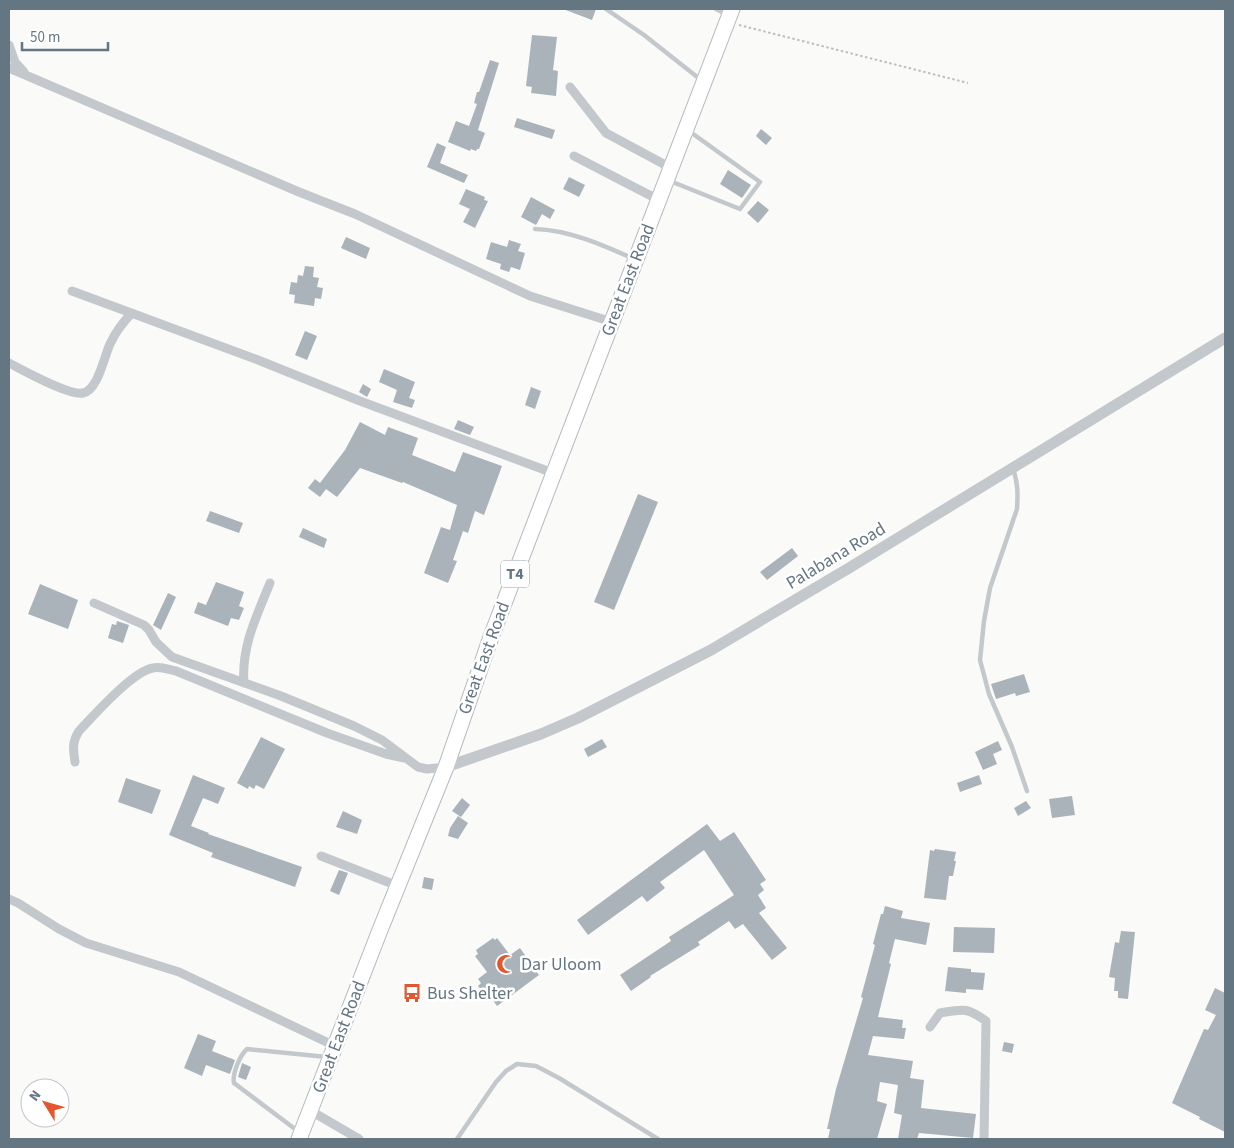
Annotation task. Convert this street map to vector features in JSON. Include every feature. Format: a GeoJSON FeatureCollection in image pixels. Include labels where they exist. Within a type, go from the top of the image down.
{"type":"FeatureCollection","features":[{"type":"Feature","properties":{"kind":"highway","name":"Great East Road"},"geometry":{"type":"LineString","coordinates":[[300,1137],[446,767],[491,637],[704,82],[726,14]]}},
{"type":"Feature","properties":{"kind":"street"},"geometry":{"type":"LineString","coordinates":[[9,45],[15,62],[25,74]]}},
{"type":"Feature","properties":{"kind":"street"},"geometry":{"type":"LineString","coordinates":[[9,68],[299,192],[355,214],[530,296],[612,322]]}},
{"type":"Feature","properties":{"kind":"street"},"geometry":{"type":"LineString","coordinates":[[570,87],[606,133],[669,174]]}},
{"type":"Feature","properties":{"kind":"street"},"geometry":{"type":"LineString","coordinates":[[574,156],[658,200]]}},
{"type":"Feature","properties":{"kind":"street"},"geometry":{"type":"LineString","coordinates":[[72,291],[132,312],[553,474]]}},
{"type":"Feature","properties":{"kind":"street"},"geometry":{"type":"LineString","coordinates":[[9,363],[50,384],[72,392],[83,393],[94,386],[110,344],[120,325],[132,312]]}},
{"type":"Feature","properties":{"kind":"street","name":"Palabana Road"},"geometry":{"type":"LineString","coordinates":[[446,767],[541,734],[578,718],[669,672],[767,618],[1225,338]]}},
{"type":"Feature","properties":{"kind":"street"},"geometry":{"type":"LineString","coordinates":[[244,683],[243,671],[248,638],[270,583]]}},
{"type":"Feature","properties":{"kind":"street"},"geometry":{"type":"LineString","coordinates":[[94,603],[144,625],[156,642],[172,657],[280,696],[354,726],[382,740],[418,767],[427,769],[446,767]]}},
{"type":"Feature","properties":{"kind":"street"},"geometry":{"type":"LineString","coordinates":[[76,762],[73,748],[78,730],[129,682],[143,671],[153,668],[176,671],[328,733],[386,754],[404,758]]}},
{"type":"Feature","properties":{"kind":"street"},"geometry":{"type":"LineString","coordinates":[[321,856],[398,886]]}},
{"type":"Feature","properties":{"kind":"street"},"geometry":{"type":"LineString","coordinates":[[9,899],[86,943],[179,972],[333,1052]]}},
{"type":"Feature","properties":{"kind":"street"},"geometry":{"type":"LineString","coordinates":[[930,1027],[940,1013],[955,1011],[970,1010],[986,1021],[984,1139]]}},
{"type":"Feature","properties":{"kind":"street"},"geometry":{"type":"LineString","coordinates":[[311,1110],[359,1139]]}},
{"type":"Feature","properties":{"kind":"lane"},"geometry":{"type":"LineString","coordinates":[[606,9],[670,54],[704,82]]}},
{"type":"Feature","properties":{"kind":"lane"},"geometry":{"type":"LineString","coordinates":[[669,174],[740,209],[760,182],[686,128]]}},
{"type":"Feature","properties":{"kind":"lane"},"geometry":{"type":"LineString","coordinates":[[535,230],[551,230],[581,238],[636,259]]}},
{"type":"Feature","properties":{"kind":"lane"},"geometry":{"type":"LineString","coordinates":[[1013,468],[1017,482],[1017,509],[990,588],[980,660],[989,694],[1012,747],[1027,791]]}},
{"type":"Feature","properties":{"kind":"lane"},"geometry":{"type":"LineString","coordinates":[[300,1137],[234,1083],[234,1077],[242,1055],[247,1049],[333,1052]]}},
{"type":"Feature","properties":{"kind":"lane"},"geometry":{"type":"LineString","coordinates":[[456,1139],[496,1082],[506,1071],[517,1064],[536,1066],[658,1139]]}},
{"type":"Feature","properties":{"kind":"path"},"geometry":{"type":"LineString","coordinates":[[726,14],[968,83]]}},
{"type":"Feature","properties":{"kind":"building"},"geometry":{"type":"Polygon","coordinates":[[[563,9],[596,9],[592,20],[563,9]]]}},
{"type":"Feature","properties":{"kind":"building"},"geometry":{"type":"Polygon","coordinates":[[[532,35],[557,37],[553,70],[558,71],[556,96],[531,93],[532,87],[526,86],[532,35]]]}},
{"type":"Feature","properties":{"kind":"building"},"geometry":{"type":"Polygon","coordinates":[[[490,60],[499,63],[478,130],[485,133],[479,149],[476,151],[471,149],[470,151],[448,142],[456,121],[469,126],[477,104],[474,103],[477,92],[479,92],[490,60]]]}},
{"type":"Feature","properties":{"kind":"building"},"geometry":{"type":"Polygon","coordinates":[[[517,118],[555,130],[552,139],[514,127],[517,118]]]}},
{"type":"Feature","properties":{"kind":"building"},"geometry":{"type":"Polygon","coordinates":[[[761,129],[772,138],[766,145],[756,136],[761,129]]]}},
{"type":"Feature","properties":{"kind":"building"},"geometry":{"type":"Polygon","coordinates":[[[437,143],[446,147],[440,163],[468,175],[464,183],[427,167],[437,143]]]}},
{"type":"Feature","properties":{"kind":"building"},"geometry":{"type":"Polygon","coordinates":[[[728,170],[751,185],[742,198],[720,184],[728,170]]]}},
{"type":"Feature","properties":{"kind":"building"},"geometry":{"type":"Polygon","coordinates":[[[569,177],[585,185],[579,197],[563,189],[569,177]]]}},
{"type":"Feature","properties":{"kind":"building"},"geometry":{"type":"Polygon","coordinates":[[[466,189],[485,197],[484,200],[488,201],[475,228],[463,222],[470,209],[459,204],[466,189]]]}},
{"type":"Feature","properties":{"kind":"building"},"geometry":{"type":"Polygon","coordinates":[[[531,197],[555,210],[550,219],[542,214],[536,225],[521,217],[531,197]]]}},
{"type":"Feature","properties":{"kind":"building"},"geometry":{"type":"Polygon","coordinates":[[[758,201],[769,210],[758,223],[747,213],[758,201]]]}},
{"type":"Feature","properties":{"kind":"building"},"geometry":{"type":"Polygon","coordinates":[[[346,237],[370,248],[366,259],[341,248],[346,237]]]}},
{"type":"Feature","properties":{"kind":"building"},"geometry":{"type":"Polygon","coordinates":[[[509,240],[521,244],[518,251],[525,253],[520,270],[511,267],[509,272],[500,269],[501,264],[486,259],[491,242],[507,247],[509,240]]]}},
{"type":"Feature","properties":{"kind":"building"},"geometry":{"type":"Polygon","coordinates":[[[305,266],[314,267],[313,277],[319,278],[317,287],[323,288],[321,299],[315,298],[314,306],[294,303],[295,295],[289,294],[291,282],[297,283],[298,275],[303,276],[305,266]]]}},
{"type":"Feature","properties":{"kind":"building"},"geometry":{"type":"Polygon","coordinates":[[[305,331],[317,336],[307,360],[295,355],[305,331]]]}},
{"type":"Feature","properties":{"kind":"building"},"geometry":{"type":"Polygon","coordinates":[[[384,369],[415,382],[409,398],[415,400],[412,408],[393,402],[397,390],[379,382],[384,369]]]}},
{"type":"Feature","properties":{"kind":"building"},"geometry":{"type":"Polygon","coordinates":[[[363,384],[371,389],[367,397],[359,392],[363,384]]]}},
{"type":"Feature","properties":{"kind":"building"},"geometry":{"type":"Polygon","coordinates":[[[531,387],[541,391],[535,409],[525,405],[531,387]]]}},
{"type":"Feature","properties":{"kind":"building"},"geometry":{"type":"Polygon","coordinates":[[[458,420],[474,427],[470,435],[454,429],[458,420]]]}},
{"type":"Feature","properties":{"kind":"building"},"geometry":{"type":"Polygon","coordinates":[[[360,422],[385,435],[388,427],[418,438],[412,455],[455,472],[463,452],[502,466],[484,515],[475,511],[468,533],[463,531],[453,560],[457,561],[448,583],[424,573],[441,527],[450,530],[457,505],[403,482],[360,468],[337,497],[326,489],[320,497],[308,488],[315,479],[320,483],[345,450],[360,422]]]}},
{"type":"Feature","properties":{"kind":"building"},"geometry":{"type":"Polygon","coordinates":[[[638,494],[658,502],[614,610],[594,602],[638,494]]]}},
{"type":"Feature","properties":{"kind":"building"},"geometry":{"type":"Polygon","coordinates":[[[210,511],[243,523],[239,533],[206,521],[210,511]]]}},
{"type":"Feature","properties":{"kind":"building"},"geometry":{"type":"Polygon","coordinates":[[[303,528],[327,539],[324,548],[299,537],[303,528]]]}},
{"type":"Feature","properties":{"kind":"building"},"geometry":{"type":"Polygon","coordinates":[[[792,548],[798,556],[767,580],[760,572],[792,548]]]}},
{"type":"Feature","properties":{"kind":"building"},"geometry":{"type":"Polygon","coordinates":[[[216,582],[244,592],[239,606],[244,608],[239,620],[231,618],[228,626],[194,613],[198,602],[206,605],[216,582]]]}},
{"type":"Feature","properties":{"kind":"building"},"geometry":{"type":"Polygon","coordinates":[[[40,584],[78,600],[68,629],[28,614],[40,584]]]}},
{"type":"Feature","properties":{"kind":"building"},"geometry":{"type":"Polygon","coordinates":[[[168,593],[176,597],[161,630],[153,625],[168,593]]]}},
{"type":"Feature","properties":{"kind":"building"},"geometry":{"type":"Polygon","coordinates":[[[117,621],[129,625],[123,643],[108,638],[112,624],[116,625],[117,621]]]}},
{"type":"Feature","properties":{"kind":"building"},"geometry":{"type":"Polygon","coordinates":[[[1024,674],[1030,692],[1016,696],[1015,693],[996,699],[991,684],[1024,674]]]}},
{"type":"Feature","properties":{"kind":"building"},"geometry":{"type":"Polygon","coordinates":[[[261,737],[285,749],[264,789],[256,785],[254,789],[249,786],[248,789],[237,783],[261,737]]]}},
{"type":"Feature","properties":{"kind":"building"},"geometry":{"type":"Polygon","coordinates":[[[602,739],[607,747],[588,757],[584,749],[602,739]]]}},
{"type":"Feature","properties":{"kind":"building"},"geometry":{"type":"Polygon","coordinates":[[[998,741],[1002,750],[993,754],[997,764],[983,770],[975,752],[998,741]]]}},
{"type":"Feature","properties":{"kind":"building"},"geometry":{"type":"Polygon","coordinates":[[[193,775],[225,788],[218,804],[203,798],[191,826],[208,834],[302,867],[295,887],[211,857],[213,853],[169,835],[193,775]]]}},
{"type":"Feature","properties":{"kind":"building"},"geometry":{"type":"Polygon","coordinates":[[[979,775],[982,784],[960,792],[957,783],[979,775]]]}},
{"type":"Feature","properties":{"kind":"building"},"geometry":{"type":"Polygon","coordinates":[[[126,778],[161,790],[152,814],[118,802],[126,778]]]}},
{"type":"Feature","properties":{"kind":"building"},"geometry":{"type":"Polygon","coordinates":[[[1072,796],[1075,815],[1052,818],[1049,799],[1072,796]]]}},
{"type":"Feature","properties":{"kind":"building"},"geometry":{"type":"Polygon","coordinates":[[[462,798],[470,805],[461,817],[452,811],[462,798]]]}},
{"type":"Feature","properties":{"kind":"building"},"geometry":{"type":"Polygon","coordinates":[[[1026,801],[1031,808],[1018,816],[1014,808],[1026,801]]]}},
{"type":"Feature","properties":{"kind":"building"},"geometry":{"type":"Polygon","coordinates":[[[343,811],[362,820],[357,834],[336,827],[343,811]]]}},
{"type":"Feature","properties":{"kind":"building"},"geometry":{"type":"Polygon","coordinates":[[[458,816],[468,823],[458,839],[448,836],[450,828],[458,816]]]}},
{"type":"Feature","properties":{"kind":"building"},"geometry":{"type":"Polygon","coordinates":[[[707,824],[720,841],[734,832],[766,880],[760,884],[764,890],[758,895],[766,908],[759,913],[787,948],[772,960],[743,924],[735,929],[729,921],[698,942],[700,945],[650,976],[631,991],[620,975],[671,941],[669,937],[734,895],[704,850],[660,882],[665,888],[647,902],[642,896],[588,935],[577,920],[707,824]]]}},
{"type":"Feature","properties":{"kind":"building"},"geometry":{"type":"Polygon","coordinates":[[[935,849],[956,852],[953,876],[949,876],[946,900],[924,898],[930,850],[934,851],[935,849]]]}},
{"type":"Feature","properties":{"kind":"building"},"geometry":{"type":"Polygon","coordinates":[[[339,870],[348,873],[339,895],[330,891],[339,870]]]}},
{"type":"Feature","properties":{"kind":"building"},"geometry":{"type":"Polygon","coordinates":[[[424,877],[434,879],[432,890],[422,888],[424,877]]]}},
{"type":"Feature","properties":{"kind":"building"},"geometry":{"type":"Polygon","coordinates":[[[885,906],[903,911],[901,918],[930,923],[926,945],[895,939],[889,963],[891,964],[878,1017],[903,1020],[902,1028],[906,1028],[904,1039],[873,1036],[868,1055],[913,1061],[910,1078],[924,1080],[921,1108],[976,1114],[973,1138],[919,1133],[917,1139],[898,1139],[902,1115],[894,1113],[898,1085],[880,1082],[877,1101],[887,1104],[877,1139],[828,1139],[830,1129],[827,1129],[836,1089],[863,998],[861,997],[875,945],[873,944],[885,906]]]}},
{"type":"Feature","properties":{"kind":"building"},"geometry":{"type":"Polygon","coordinates":[[[954,927],[995,928],[994,953],[953,952],[954,927]]]}},
{"type":"Feature","properties":{"kind":"building"},"geometry":{"type":"Polygon","coordinates":[[[1121,931],[1135,932],[1128,999],[1118,998],[1118,991],[1114,991],[1115,978],[1109,977],[1115,942],[1119,943],[1121,931]]]}},
{"type":"Feature","properties":{"kind":"building","name":"Dar Uloom"},"geometry":{"type":"Polygon","coordinates":[[[493,938],[495,940],[497,938],[510,955],[520,948],[539,975],[497,1006],[488,993],[485,995],[478,986],[481,983],[478,979],[487,972],[475,956],[478,954],[476,950],[493,938]]]}},
{"type":"Feature","properties":{"kind":"building"},"geometry":{"type":"Polygon","coordinates":[[[948,967],[971,969],[971,972],[985,973],[983,990],[966,989],[966,993],[945,991],[948,967]]]}},
{"type":"Feature","properties":{"kind":"building"},"geometry":{"type":"Polygon","coordinates":[[[1215,988],[1225,993],[1225,1132],[1172,1103],[1204,1029],[1208,1030],[1216,1015],[1205,1010],[1215,988]]]}},
{"type":"Feature","properties":{"kind":"building"},"geometry":{"type":"Polygon","coordinates":[[[198,1034],[216,1041],[212,1051],[235,1060],[230,1074],[206,1065],[202,1076],[184,1068],[198,1034]]]}},
{"type":"Feature","properties":{"kind":"building"},"geometry":{"type":"Polygon","coordinates":[[[1004,1042],[1014,1044],[1012,1053],[1002,1051],[1004,1042]]]}},
{"type":"Feature","properties":{"kind":"building"},"geometry":{"type":"Polygon","coordinates":[[[242,1063],[251,1067],[246,1080],[238,1077],[242,1063]]]}},
{"type":"Feature","properties":{"kind":"place","name":"Dar Uloom"},"geometry":{"type":"Point","coordinates":[506,964]}},
{"type":"Feature","properties":{"kind":"place","name":"Bus Shelter"},"geometry":{"type":"Point","coordinates":[412,993]}}]}
